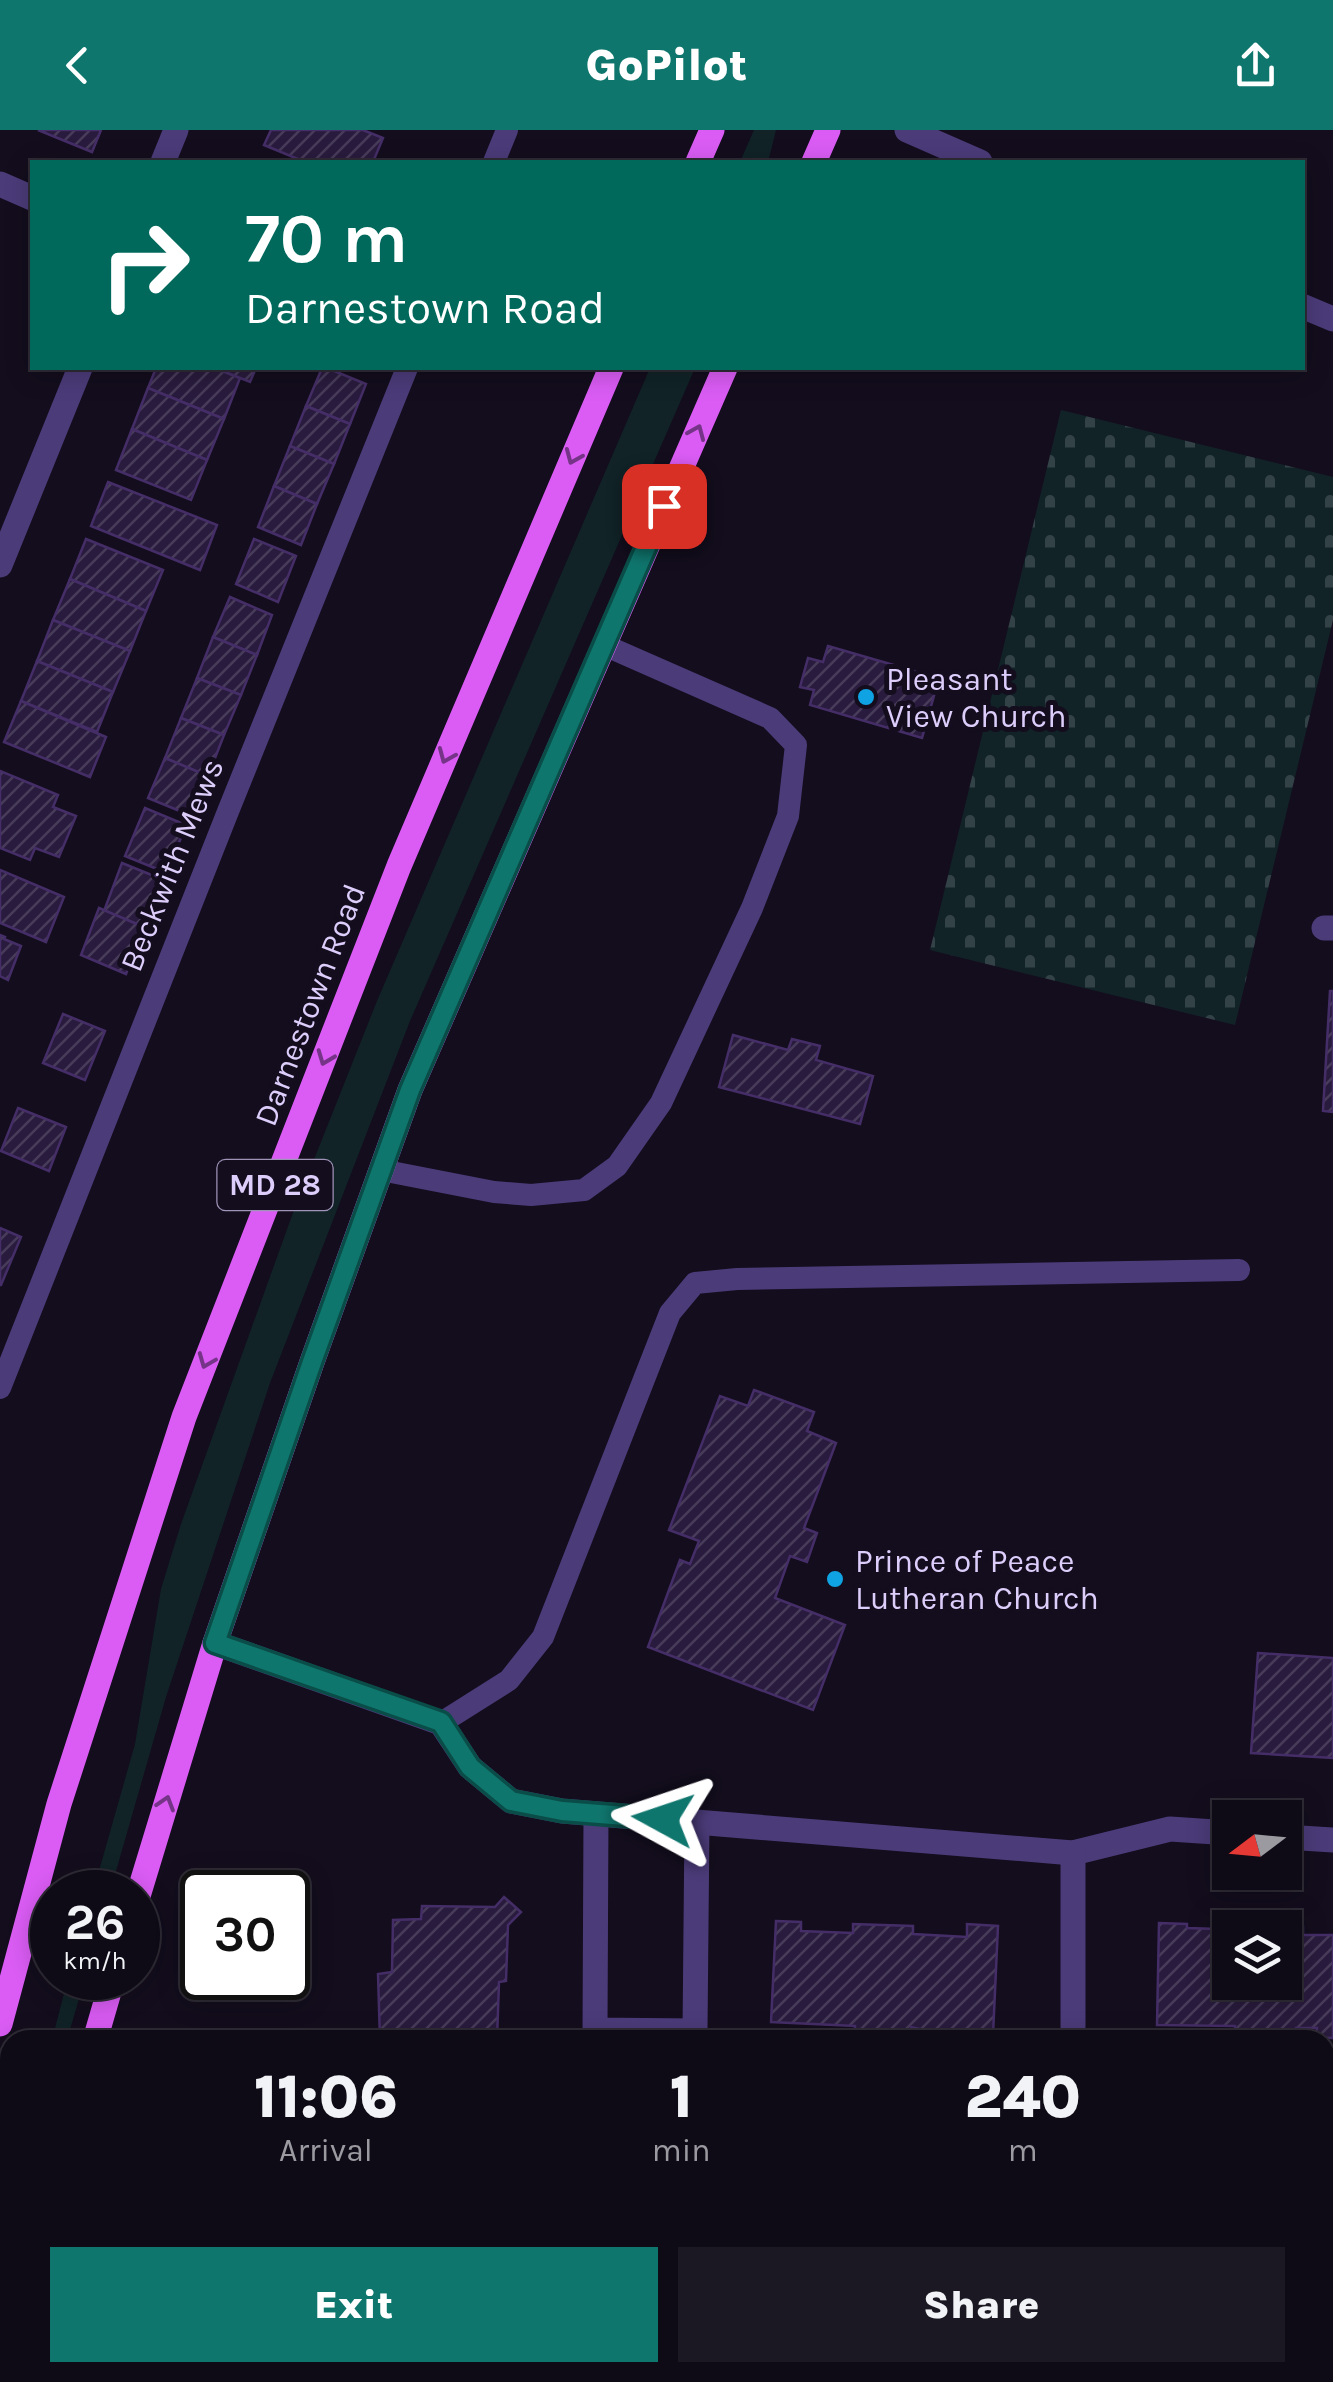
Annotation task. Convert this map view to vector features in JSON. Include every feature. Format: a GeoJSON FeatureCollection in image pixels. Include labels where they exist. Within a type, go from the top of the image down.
{"type":"FeatureCollection","features":[{"type":"Feature","properties":{"kind":"main road"},"geometry":{"type":"LineString","coordinates":[[699,160],[712,130]]}},
{"type":"Feature","properties":{"kind":"main road"},"geometry":{"type":"LineString","coordinates":[[815,160],[828,130]]}},
{"type":"Feature","properties":{"kind":"main road","name":"Darnestown Road"},"geometry":{"type":"LineString","coordinates":[[0,2024],[59,1804],[184,1416],[399,866],[610,370]]}},
{"type":"Feature","properties":{"kind":"main road","name":"MD 28"},"geometry":{"type":"LineString","coordinates":[[146,1870],[215,1643],[410,1090],[724,370]]}},
{"type":"Feature","properties":{"kind":"main road"},"geometry":{"type":"LineString","coordinates":[[98,2030],[107,2000]]}},
{"type":"Feature","properties":{"kind":"street"},"geometry":{"type":"LineString","coordinates":[[164,160],[176,130]]}},
{"type":"Feature","properties":{"kind":"street"},"geometry":{"type":"LineString","coordinates":[[907,130],[975,160]]}},
{"type":"Feature","properties":{"kind":"street"},"geometry":{"type":"LineString","coordinates":[[0,184],[30,197]]}},
{"type":"Feature","properties":{"kind":"street"},"geometry":{"type":"LineString","coordinates":[[1305,307],[1333,319]]}},
{"type":"Feature","properties":{"kind":"street"},"geometry":{"type":"LineString","coordinates":[[0,565],[79,370]]}},
{"type":"Feature","properties":{"kind":"street"},"geometry":{"type":"LineString","coordinates":[[215,1643],[441,1722],[470,1767],[511,1801],[562,1811],[1073,1852],[1170,1829],[1212,1832]]}},
{"type":"Feature","properties":{"kind":"street"},"geometry":{"type":"LineString","coordinates":[[595,2030],[596,1814]]}},
{"type":"Feature","properties":{"kind":"street"},"geometry":{"type":"LineString","coordinates":[[696,2030],[697,1822]]}},
{"type":"Feature","properties":{"kind":"street"},"geometry":{"type":"LineString","coordinates":[[1302,1837],[1333,1840]]}},
{"type":"Feature","properties":{"kind":"street"},"geometry":{"type":"LineString","coordinates":[[1073,1852],[1073,2030]]}},
{"type":"Feature","properties":{"kind":"lane"},"geometry":{"type":"LineString","coordinates":[[495,160],[508,130]]}},
{"type":"Feature","properties":{"kind":"lane","name":"Beckwith Mews"},"geometry":{"type":"LineString","coordinates":[[0,1388],[406,370]]}},
{"type":"Feature","properties":{"kind":"lane"},"geometry":{"type":"LineString","coordinates":[[381,1170],[494,1192],[531,1195],[584,1190],[617,1166],[661,1104],[752,908],[788,816],[796,745],[770,718],[604,645]]}},
{"type":"Feature","properties":{"kind":"lane"},"geometry":{"type":"LineString","coordinates":[[441,1722],[509,1680],[542,1638],[670,1313],[695,1283],[1238,1270]]}},
{"type":"Feature","properties":{"kind":"green space"},"geometry":{"type":"Polygon","coordinates":[[[754,130],[776,130],[768,160],[741,160],[754,130]]]}},
{"type":"Feature","properties":{"kind":"green space"},"geometry":{"type":"Polygon","coordinates":[[[649,370],[694,370],[410,1021],[270,1383],[166,1697],[116,1870],[99,1870],[135,1744],[161,1589],[294,1210],[377,1001],[649,370]]]}},
{"type":"Feature","properties":{"kind":"green space"},"geometry":{"type":"Polygon","coordinates":[[[1061,410],[1333,477],[1333,620],[1235,1025],[930,950],[1061,410]]]}},
{"type":"Feature","properties":{"kind":"green space"},"geometry":{"type":"Polygon","coordinates":[[[62,2000],[79,2000],[70,2030],[55,2030],[62,2000]]]}},
{"type":"Feature","properties":{"kind":"building"},"geometry":{"type":"Polygon","coordinates":[[[38,130],[101,130],[92,152],[38,130]]]}},
{"type":"Feature","properties":{"kind":"building"},"geometry":{"type":"Polygon","coordinates":[[[271,130],[363,130],[383,138],[374,160],[300,160],[264,145],[271,130]]]}},
{"type":"Feature","properties":{"kind":"building"},"geometry":{"type":"Polygon","coordinates":[[[155,370],[220,370],[240,378],[224,419],[148,388],[155,370]]]}},
{"type":"Feature","properties":{"kind":"building"},"geometry":{"type":"Polygon","coordinates":[[[220,370],[255,370],[250,382],[220,370]]]}},
{"type":"Feature","properties":{"kind":"building"},"geometry":{"type":"Polygon","coordinates":[[[321,370],[332,370],[366,384],[350,424],[306,406],[321,370]]]}},
{"type":"Feature","properties":{"kind":"building"},"geometry":{"type":"Polygon","coordinates":[[[148,388],[224,419],[207,460],[132,429],[148,388]]]}},
{"type":"Feature","properties":{"kind":"building"},"geometry":{"type":"Polygon","coordinates":[[[306,406],[350,424],[334,464],[290,446],[306,406]]]}},
{"type":"Feature","properties":{"kind":"building"},"geometry":{"type":"Polygon","coordinates":[[[132,429],[207,460],[191,500],[116,470],[132,429]]]}},
{"type":"Feature","properties":{"kind":"building"},"geometry":{"type":"Polygon","coordinates":[[[290,446],[334,464],[317,504],[274,486],[290,446]]]}},
{"type":"Feature","properties":{"kind":"building"},"geometry":{"type":"Polygon","coordinates":[[[108,482],[217,525],[200,570],[91,526],[108,482]]]}},
{"type":"Feature","properties":{"kind":"building"},"geometry":{"type":"Polygon","coordinates":[[[274,486],[317,504],[301,545],[258,527],[274,486]]]}},
{"type":"Feature","properties":{"kind":"building"},"geometry":{"type":"Polygon","coordinates":[[[86,539],[163,570],[146,611],[70,579],[86,539]]]}},
{"type":"Feature","properties":{"kind":"building"},"geometry":{"type":"Polygon","coordinates":[[[254,539],[296,556],[278,602],[236,584],[254,539]]]}},
{"type":"Feature","properties":{"kind":"building"},"geometry":{"type":"Polygon","coordinates":[[[70,579],[146,611],[130,651],[53,620],[70,579]]]}},
{"type":"Feature","properties":{"kind":"building"},"geometry":{"type":"Polygon","coordinates":[[[230,597],[272,615],[257,655],[213,637],[230,597]]]}},
{"type":"Feature","properties":{"kind":"building"},"geometry":{"type":"Polygon","coordinates":[[[53,620],[130,651],[113,692],[37,661],[53,620]]]}},
{"type":"Feature","properties":{"kind":"building"},"geometry":{"type":"Polygon","coordinates":[[[213,637],[257,655],[241,695],[197,678],[213,637]]]}},
{"type":"Feature","properties":{"kind":"building"},"geometry":{"type":"Polygon","coordinates":[[[828,646],[939,678],[922,738],[810,705],[814,690],[800,687],[808,658],[823,662],[828,646]]]}},
{"type":"Feature","properties":{"kind":"building"},"geometry":{"type":"Polygon","coordinates":[[[37,661],[113,692],[97,732],[21,701],[37,661]]]}},
{"type":"Feature","properties":{"kind":"building"},"geometry":{"type":"Polygon","coordinates":[[[197,678],[241,695],[224,735],[181,718],[197,678]]]}},
{"type":"Feature","properties":{"kind":"building"},"geometry":{"type":"Polygon","coordinates":[[[21,701],[106,737],[90,777],[4,742],[21,701]]]}},
{"type":"Feature","properties":{"kind":"building"},"geometry":{"type":"Polygon","coordinates":[[[181,718],[224,735],[208,776],[165,758],[181,718]]]}},
{"type":"Feature","properties":{"kind":"building"},"geometry":{"type":"Polygon","coordinates":[[[165,758],[208,776],[192,816],[148,798],[165,758]]]}},
{"type":"Feature","properties":{"kind":"building"},"geometry":{"type":"Polygon","coordinates":[[[0,771],[58,795],[53,807],[76,816],[59,857],[35,848],[30,860],[0,848],[0,771]]]}},
{"type":"Feature","properties":{"kind":"building"},"geometry":{"type":"Polygon","coordinates":[[[145,808],[186,825],[167,873],[125,856],[145,808]]]}},
{"type":"Feature","properties":{"kind":"building"},"geometry":{"type":"Polygon","coordinates":[[[122,863],[164,880],[144,927],[104,911],[122,863]]]}},
{"type":"Feature","properties":{"kind":"building"},"geometry":{"type":"Polygon","coordinates":[[[0,870],[64,897],[46,942],[0,923],[0,870]]]}},
{"type":"Feature","properties":{"kind":"building"},"geometry":{"type":"Polygon","coordinates":[[[99,908],[144,927],[126,974],[81,955],[99,908]]]}},
{"type":"Feature","properties":{"kind":"building"},"geometry":{"type":"Polygon","coordinates":[[[0,935],[21,946],[8,980],[0,976],[0,935]]]}},
{"type":"Feature","properties":{"kind":"building"},"geometry":{"type":"Polygon","coordinates":[[[1333,991],[1333,1112],[1323,1111],[1333,991]]]}},
{"type":"Feature","properties":{"kind":"building"},"geometry":{"type":"Polygon","coordinates":[[[63,1014],[105,1031],[85,1080],[43,1063],[63,1014]]]}},
{"type":"Feature","properties":{"kind":"building"},"geometry":{"type":"Polygon","coordinates":[[[733,1035],[788,1050],[792,1039],[820,1046],[816,1060],[873,1076],[860,1124],[719,1087],[733,1035]]]}},
{"type":"Feature","properties":{"kind":"building"},"geometry":{"type":"Polygon","coordinates":[[[18,1108],[66,1127],[49,1171],[1,1151],[18,1108]]]}},
{"type":"Feature","properties":{"kind":"building"},"geometry":{"type":"Polygon","coordinates":[[[0,1228],[21,1237],[1,1285],[0,1285],[0,1228]]]}},
{"type":"Feature","properties":{"kind":"building","name":"Prince of Peace Lutheran Church"},"geometry":{"type":"Polygon","coordinates":[[[754,1390],[814,1412],[807,1431],[836,1443],[804,1528],[817,1533],[807,1562],[790,1556],[775,1598],[845,1625],[813,1710],[648,1647],[680,1560],[690,1564],[699,1541],[669,1530],[720,1396],[748,1406],[754,1390]]]}},
{"type":"Feature","properties":{"kind":"building"},"geometry":{"type":"Polygon","coordinates":[[[1258,1653],[1333,1658],[1333,1758],[1251,1753],[1258,1653]]]}},
{"type":"Feature","properties":{"kind":"building"},"geometry":{"type":"Polygon","coordinates":[[[504,1897],[521,1912],[508,1925],[506,1981],[499,1982],[497,2030],[380,2030],[378,1974],[392,1972],[393,1920],[421,1919],[422,1906],[495,1907],[504,1897]]]}},
{"type":"Feature","properties":{"kind":"building"},"geometry":{"type":"Polygon","coordinates":[[[776,1921],[801,1922],[801,1931],[853,1933],[853,1924],[913,1926],[913,1934],[967,1937],[967,1924],[998,1926],[993,2030],[911,2027],[911,2030],[855,2030],[855,2026],[771,2022],[776,1921]]]}},
{"type":"Feature","properties":{"kind":"building"},"geometry":{"type":"Polygon","coordinates":[[[1159,1923],[1212,1929],[1212,2000],[1302,2000],[1302,1927],[1303,1935],[1333,1935],[1333,2030],[1235,2030],[1235,2026],[1157,2025],[1159,1923]]]}},
{"type":"Feature","properties":{"kind":"place","name":"Pleasant View Church"},"geometry":{"type":"Point","coordinates":[866,697]}},
{"type":"Feature","properties":{"kind":"place","name":"Prince of Peace Lutheran Church"},"geometry":{"type":"Point","coordinates":[835,1579]}},
{"type":"Feature","properties":{"kind":"route"},"geometry":{"type":"LineString","coordinates":[[663,1819],[562,1811],[511,1801],[470,1767],[441,1722],[215,1643],[410,1090],[664,506]]}}]}
